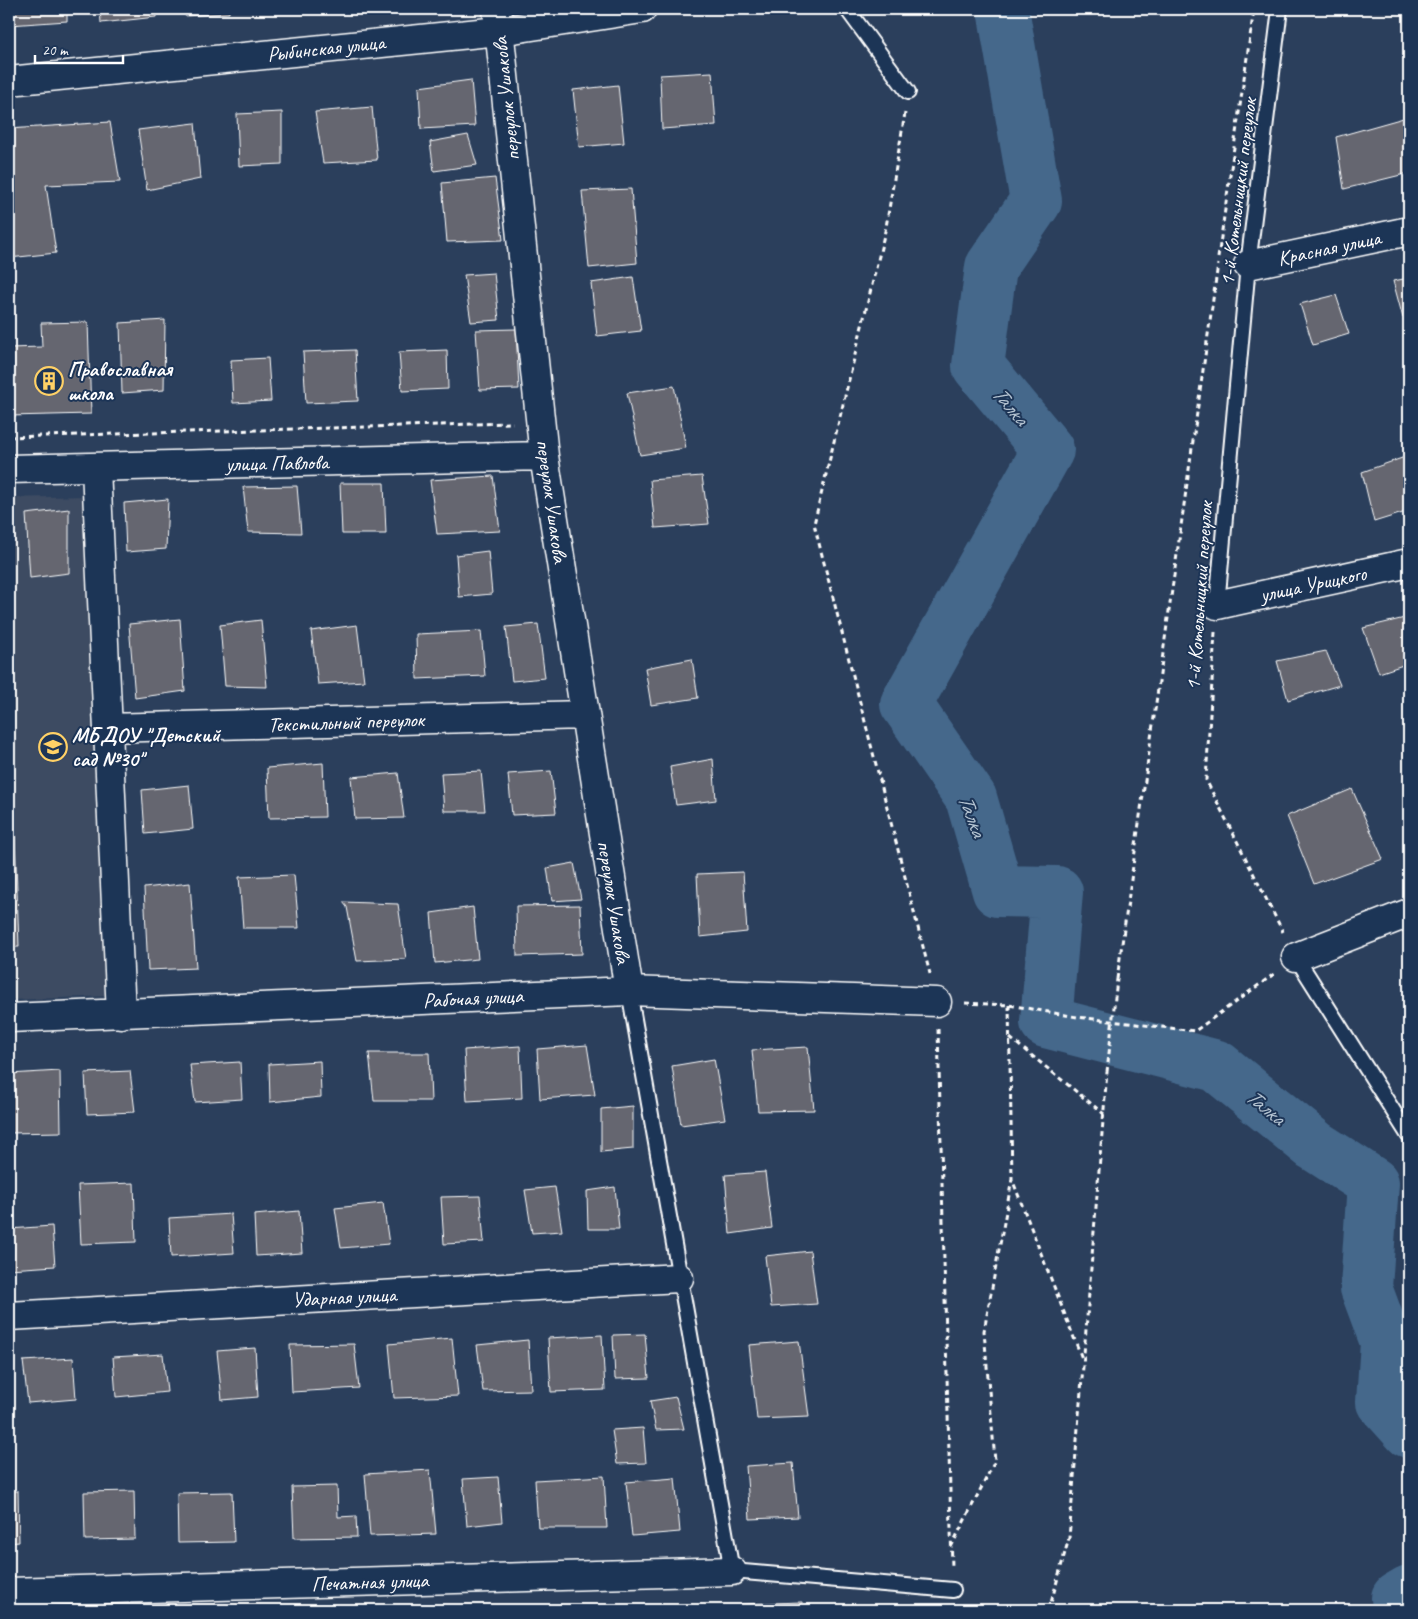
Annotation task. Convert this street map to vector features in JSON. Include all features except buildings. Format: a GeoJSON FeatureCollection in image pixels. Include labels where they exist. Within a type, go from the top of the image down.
{"type":"FeatureCollection","features":[{"type":"Feature","properties":{"kind":"street","name":"Рыбинская улица"},"geometry":{"type":"LineString","coordinates":[[9,81],[498,20],[642,9]]}},
{"type":"Feature","properties":{"kind":"street","name":"переулок Ушакова"},"geometry":{"type":"LineString","coordinates":[[498,20],[542,422],[544,456],[628,991]]}},
{"type":"Feature","properties":{"kind":"street","name":"Красная улица"},"geometry":{"type":"LineString","coordinates":[[1248,265],[1409,231]]}},
{"type":"Feature","properties":{"kind":"street","name":"улица Павлова"},"geometry":{"type":"LineString","coordinates":[[9,469],[544,456]]}},
{"type":"Feature","properties":{"kind":"street"},"geometry":{"type":"LineString","coordinates":[[96,468],[121,1014]]}},
{"type":"Feature","properties":{"kind":"street","name":"улица Урицкого"},"geometry":{"type":"LineString","coordinates":[[1217,605],[1409,563]]}},
{"type":"Feature","properties":{"kind":"street","name":"Текстильный переулок"},"geometry":{"type":"LineString","coordinates":[[108,728],[584,715]]}},
{"type":"Feature","properties":{"kind":"street"},"geometry":{"type":"LineString","coordinates":[[1296,957],[1409,913]]}},
{"type":"Feature","properties":{"kind":"street","name":"Рабочая улица"},"geometry":{"type":"LineString","coordinates":[[9,1018],[628,991],[937,1002]]}},
{"type":"Feature","properties":{"kind":"street","name":"Ударная улица"},"geometry":{"type":"LineString","coordinates":[[9,1316],[679,1278]]}},
{"type":"Feature","properties":{"kind":"street","name":"Печатная улица"},"geometry":{"type":"LineString","coordinates":[[9,1592],[732,1571]]}},
{"type":"Feature","properties":{"kind":"lane"},"geometry":{"type":"LineString","coordinates":[[847,9],[908,92]]}},
{"type":"Feature","properties":{"kind":"lane","name":"1-й Котельницкий переулок"},"geometry":{"type":"LineString","coordinates":[[1217,605],[1248,265],[1280,9]]}},
{"type":"Feature","properties":{"kind":"lane"},"geometry":{"type":"LineString","coordinates":[[1296,957],[1409,1136]]}},
{"type":"Feature","properties":{"kind":"lane"},"geometry":{"type":"LineString","coordinates":[[628,991],[732,1571],[952,1590]]}},
{"type":"Feature","properties":{"kind":"path"},"geometry":{"type":"LineString","coordinates":[[1049,1610],[1069,1538],[1107,1072],[1117,979],[1254,9]]}},
{"type":"Feature","properties":{"kind":"path"},"geometry":{"type":"LineString","coordinates":[[908,92],[886,227],[814,524],[937,1002],[952,1590]]}},
{"type":"Feature","properties":{"kind":"path"},"geometry":{"type":"LineString","coordinates":[[9,438],[542,422]]}},
{"type":"Feature","properties":{"kind":"path","name":"1-й Котельницкий переулок"},"geometry":{"type":"LineString","coordinates":[[1217,605],[1206,780],[1296,957]]}},
{"type":"Feature","properties":{"kind":"path"},"geometry":{"type":"LineString","coordinates":[[937,1002],[1009,1005],[1077,1017],[1195,1031],[1296,957]]}},
{"type":"Feature","properties":{"kind":"path"},"geometry":{"type":"LineString","coordinates":[[951,1548],[995,1461],[984,1331],[1012,1179],[1009,1005]]}},
{"type":"Feature","properties":{"kind":"path"},"geometry":{"type":"LineString","coordinates":[[1010,1038],[1104,1114]]}},
{"type":"Feature","properties":{"kind":"path"},"geometry":{"type":"LineString","coordinates":[[1012,1179],[1083,1362]]}},
{"type":"Feature","properties":{"kind":"shaded area","name":"МБДОУ \"Детский сад №30\""},"geometry":{"type":"Polygon","coordinates":[[[86,496],[110,996],[9,1000],[9,498],[86,496]]]}},
{"type":"Feature","properties":{"kind":"waterway","name":"Талка"},"geometry":{"type":"LineString","coordinates":[[1003,9],[1036,201],[991,267],[978,366],[1048,450],[906,704],[971,798],[998,891],[1057,892],[1046,1022],[1217,1066],[1314,1145],[1373,1183],[1366,1288],[1386,1342],[1382,1402],[1409,1432]]}},
{"type":"Feature","properties":{"kind":"waterway","name":"Талка"},"geometry":{"type":"LineString","coordinates":[[1401,1610],[1397,1598],[1409,1591]]}},
{"type":"Feature","properties":{"kind":"place","name":"Православная школа"},"geometry":{"type":"Point","coordinates":[49,381]}},
{"type":"Feature","properties":{"kind":"place","name":"МБДОУ \"Детский сад №30\""},"geometry":{"type":"Point","coordinates":[53,747]}}]}
